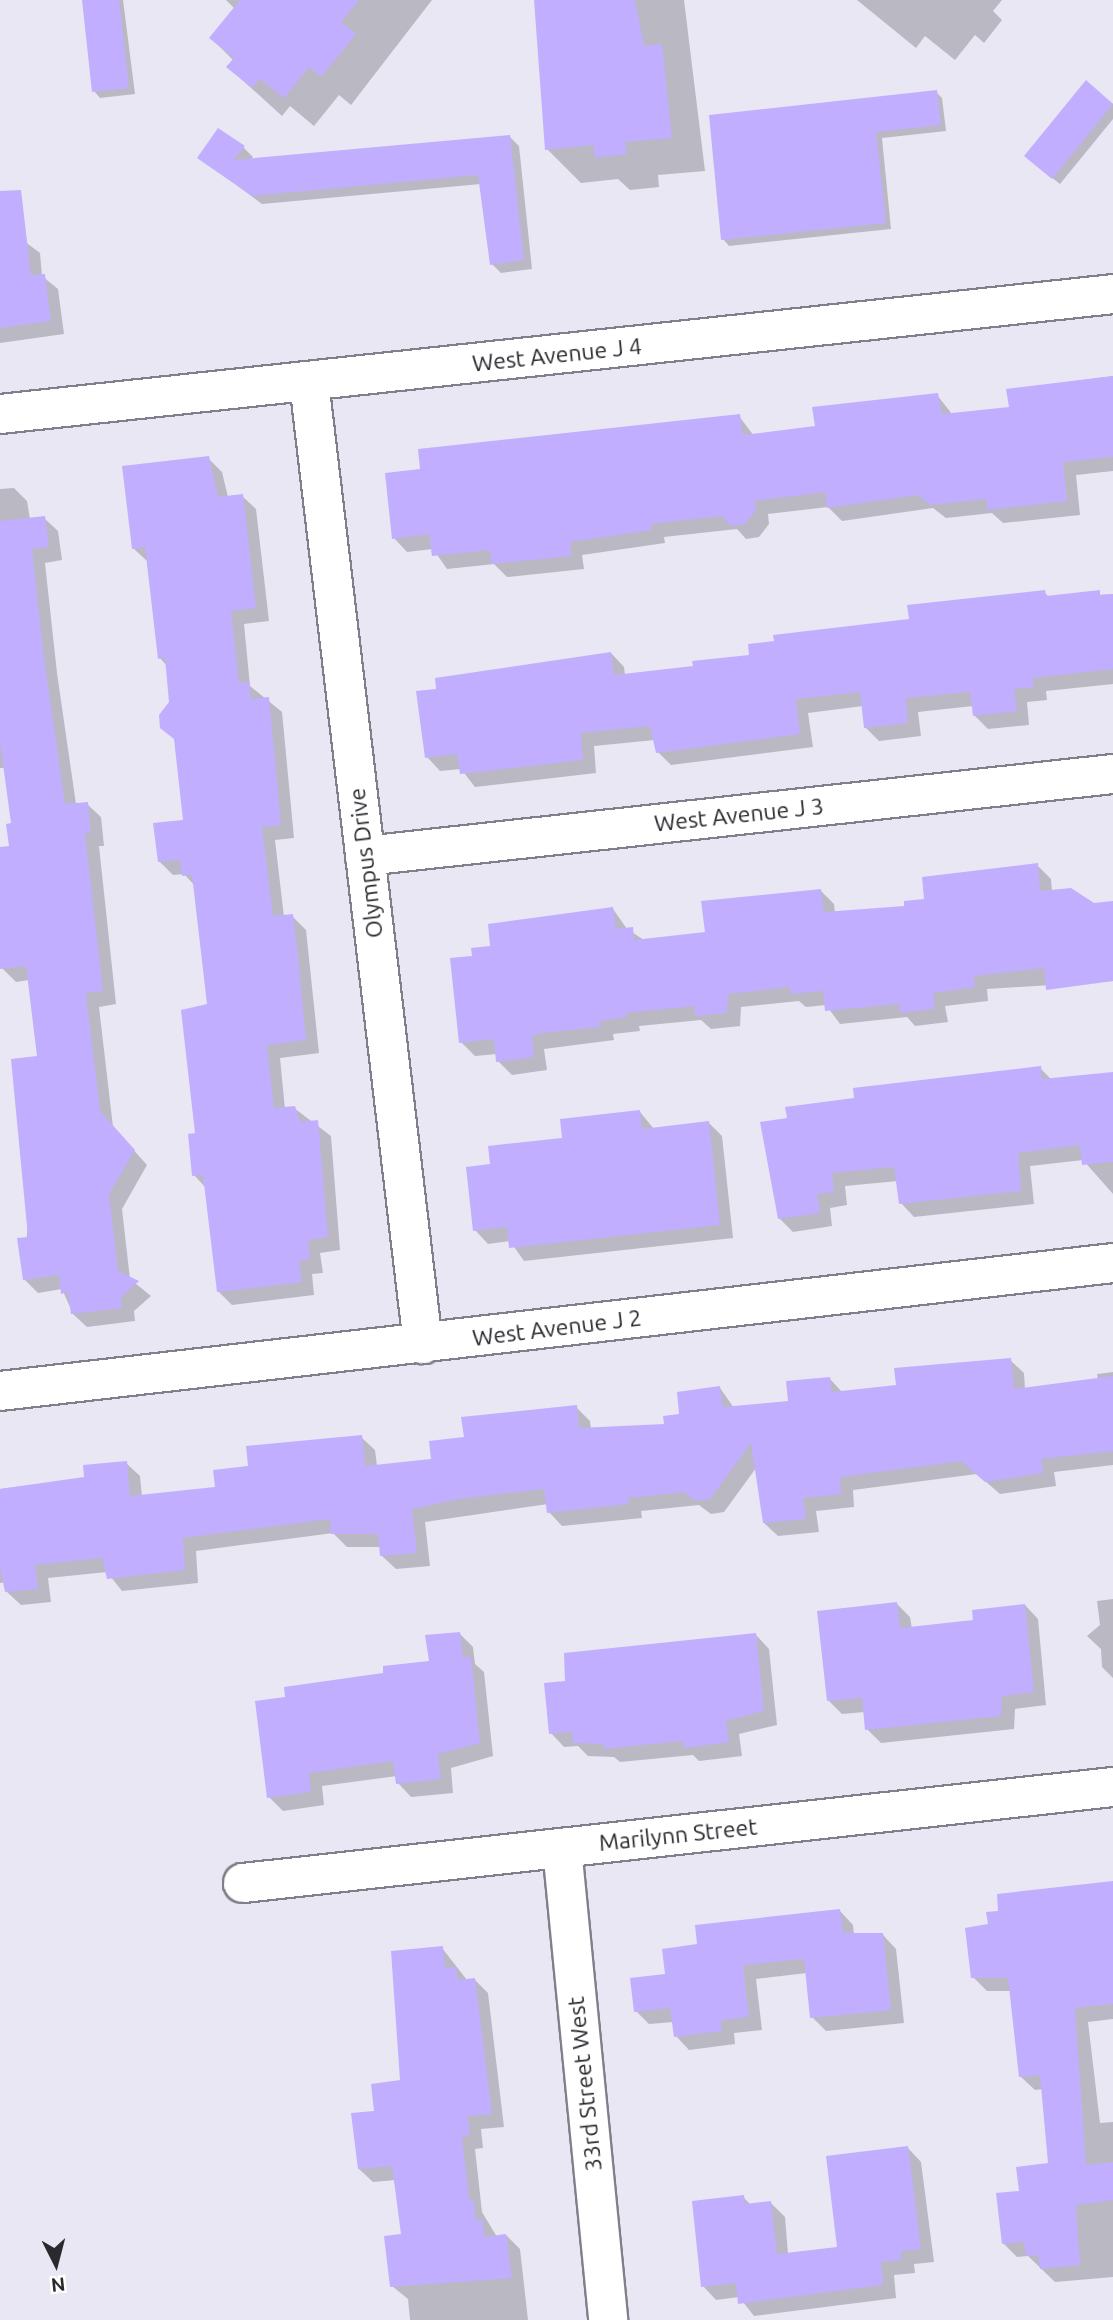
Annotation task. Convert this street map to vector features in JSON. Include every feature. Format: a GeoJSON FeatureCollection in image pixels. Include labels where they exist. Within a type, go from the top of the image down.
{"type":"FeatureCollection","features":[{"type":"Feature","properties":{"kind":"street","name":"West Avenue J 4"},"geometry":{"type":"LineString","coordinates":[[0,414],[1113,294]]}},
{"type":"Feature","properties":{"kind":"street","name":"Olympus Drive"},"geometry":{"type":"LineString","coordinates":[[309,382],[423,1344]]}},
{"type":"Feature","properties":{"kind":"street","name":"West Avenue J 3"},"geometry":{"type":"LineString","coordinates":[[365,856],[1113,774]]}},
{"type":"Feature","properties":{"kind":"street","name":"West Avenue J 2"},"geometry":{"type":"LineString","coordinates":[[0,1391],[1113,1263]]}},
{"type":"Feature","properties":{"kind":"street","name":"Marilynn Street"},"geometry":{"type":"LineString","coordinates":[[243,1882],[1113,1787]]}},
{"type":"Feature","properties":{"kind":"street","name":"33rd Street West"},"geometry":{"type":"LineString","coordinates":[[562,1848],[608,2320]]}},
{"type":"Feature","properties":{"kind":"building"},"geometry":{"type":"Polygon","coordinates":[[[82,0],[119,0],[129,88],[92,92],[82,0]]]}},
{"type":"Feature","properties":{"kind":"building"},"geometry":{"type":"Polygon","coordinates":[[[240,0],[359,0],[341,22],[356,34],[321,77],[309,67],[284,98],[260,79],[252,88],[226,67],[234,58],[209,38],[240,0]]]}},
{"type":"Feature","properties":{"kind":"building"},"geometry":{"type":"Polygon","coordinates":[[[534,0],[635,0],[644,46],[662,44],[672,138],[625,142],[627,154],[595,158],[593,145],[545,150],[534,0]]]}},
{"type":"Feature","properties":{"kind":"building"},"geometry":{"type":"Polygon","coordinates":[[[1086,80],[1113,104],[1052,179],[1024,156],[1086,80]]]}},
{"type":"Feature","properties":{"kind":"building"},"geometry":{"type":"Polygon","coordinates":[[[937,90],[941,125],[876,132],[886,223],[721,240],[709,115],[937,90]]]}},
{"type":"Feature","properties":{"kind":"building"},"geometry":{"type":"Polygon","coordinates":[[[218,128],[245,146],[233,160],[510,135],[524,260],[490,265],[478,175],[252,196],[197,158],[218,128]]]}},
{"type":"Feature","properties":{"kind":"building"},"geometry":{"type":"Polygon","coordinates":[[[21,190],[31,275],[45,274],[51,321],[0,328],[0,191],[21,190]]]}},
{"type":"Feature","properties":{"kind":"building"},"geometry":{"type":"Polygon","coordinates":[[[1113,376],[1113,457],[1063,462],[1067,501],[987,510],[986,499],[930,505],[918,495],[827,508],[825,492],[755,501],[756,510],[745,524],[731,526],[722,516],[651,524],[652,530],[570,542],[571,556],[491,564],[490,550],[432,556],[429,534],[392,539],[385,473],[420,469],[418,449],[740,414],[743,435],[815,426],[812,407],[938,393],[942,414],[1009,407],[1006,389],[1113,376]]]}},
{"type":"Feature","properties":{"kind":"building"},"geometry":{"type":"Polygon","coordinates":[[[209,456],[218,497],[243,494],[256,608],[231,611],[239,683],[249,682],[251,699],[269,697],[281,825],[262,827],[273,916],[293,914],[298,955],[306,1040],[267,1045],[274,1108],[295,1106],[300,1122],[318,1120],[328,1237],[308,1240],[310,1259],[299,1261],[302,1282],[217,1292],[203,1175],[192,1176],[188,1134],[195,1133],[181,1010],[207,1004],[192,875],[182,876],[180,860],[158,862],[153,823],[183,820],[174,739],[160,728],[159,715],[169,702],[165,658],[158,659],[145,547],[132,549],[122,466],[209,456]]]}},
{"type":"Feature","properties":{"kind":"building"},"geometry":{"type":"Polygon","coordinates":[[[45,516],[49,547],[32,549],[65,804],[88,802],[91,833],[85,833],[103,991],[86,993],[100,1111],[135,1150],[109,1194],[118,1271],[139,1281],[121,1297],[122,1308],[71,1314],[68,1292],[61,1294],[59,1275],[23,1280],[17,1238],[28,1237],[11,1059],[37,1056],[26,966],[0,969],[0,847],[9,846],[6,824],[11,823],[0,742],[0,521],[45,516]]]}},
{"type":"Feature","properties":{"kind":"building"},"geometry":{"type":"Polygon","coordinates":[[[1045,590],[1046,596],[1100,590],[1100,595],[1113,594],[1113,669],[1033,678],[1034,687],[1014,689],[1017,711],[973,716],[970,692],[906,698],[908,723],[864,728],[860,692],[796,699],[800,734],[656,753],[650,726],[581,733],[583,760],[460,774],[457,754],[425,758],[416,691],[436,689],[435,678],[611,652],[614,675],[693,666],[692,661],[749,655],[748,644],[774,641],[773,635],[909,619],[907,605],[1045,590]]]}},
{"type":"Feature","properties":{"kind":"building"},"geometry":{"type":"Polygon","coordinates":[[[1038,863],[1040,891],[1071,888],[1094,903],[1113,901],[1113,981],[1046,990],[1044,968],[974,976],[975,987],[933,993],[935,1009],[900,1013],[899,1004],[825,1011],[823,991],[791,994],[790,987],[728,994],[727,1013],[695,1016],[694,1006],[626,1013],[627,1017],[600,1021],[601,1027],[542,1033],[532,1036],[534,1057],[496,1062],[494,1039],[459,1043],[450,958],[472,956],[471,948],[490,946],[488,924],[613,907],[616,929],[633,927],[634,940],[705,932],[701,901],[821,889],[824,912],[904,906],[904,901],[924,899],[922,877],[1038,863]]]}},
{"type":"Feature","properties":{"kind":"building"},"geometry":{"type":"Polygon","coordinates":[[[1041,1066],[1042,1079],[1113,1072],[1113,1162],[1082,1165],[1080,1145],[1018,1153],[1021,1191],[899,1204],[894,1167],[832,1173],[834,1192],[817,1194],[820,1213],[778,1219],[760,1122],[787,1118],[785,1107],[854,1098],[853,1088],[1041,1066]]]}},
{"type":"Feature","properties":{"kind":"building"},"geometry":{"type":"Polygon","coordinates":[[[640,1110],[642,1129],[709,1121],[720,1225],[509,1248],[507,1227],[473,1231],[466,1167],[490,1164],[488,1146],[562,1138],[560,1119],[640,1110]]]}},
{"type":"Feature","properties":{"kind":"building"},"geometry":{"type":"Polygon","coordinates":[[[1011,1358],[1014,1389],[1113,1376],[1113,1451],[1041,1459],[1043,1473],[985,1482],[961,1461],[840,1477],[841,1494],[803,1498],[806,1519],[763,1523],[751,1443],[710,1499],[696,1501],[684,1492],[628,1498],[629,1504],[547,1513],[544,1489],[459,1499],[412,1509],[417,1553],[380,1556],[378,1534],[331,1534],[330,1519],[183,1538],[185,1570],[107,1579],[102,1558],[35,1565],[38,1589],[5,1592],[0,1567],[0,1489],[84,1477],[83,1465],[127,1461],[130,1496],[215,1487],[213,1470],[248,1466],[246,1446],[362,1435],[365,1466],[431,1459],[429,1441],[464,1437],[461,1417],[577,1405],[579,1428],[664,1424],[663,1416],[679,1414],[677,1392],[720,1386],[723,1407],[788,1401],[786,1381],[830,1377],[832,1392],[896,1385],[894,1368],[1011,1358]]]}},
{"type":"Feature","properties":{"kind":"building"},"geometry":{"type":"Polygon","coordinates":[[[897,1602],[900,1628],[973,1620],[972,1610],[1025,1604],[1034,1692],[1002,1696],[1001,1716],[865,1730],[862,1698],[827,1701],[817,1611],[897,1602]]]}},
{"type":"Feature","properties":{"kind":"building"},"geometry":{"type":"Polygon","coordinates":[[[460,1632],[463,1657],[471,1657],[480,1743],[438,1754],[441,1779],[396,1784],[393,1761],[309,1773],[311,1792],[267,1798],[255,1701],[285,1697],[284,1687],[383,1673],[383,1666],[429,1661],[425,1635],[460,1632]]]}},
{"type":"Feature","properties":{"kind":"building"},"geometry":{"type":"Polygon","coordinates":[[[756,1633],[764,1711],[726,1721],[729,1742],[684,1748],[683,1741],[604,1749],[604,1744],[573,1743],[572,1732],[549,1734],[544,1683],[565,1681],[564,1653],[756,1633]]]}},
{"type":"Feature","properties":{"kind":"building"},"geometry":{"type":"Polygon","coordinates":[[[1113,1881],[1113,2004],[1075,2008],[1086,2165],[1113,2162],[1113,2200],[1076,2205],[1080,2265],[1040,2269],[1038,2255],[1026,2256],[1024,2242],[1002,2244],[996,2193],[1019,2191],[1016,2167],[1048,2163],[1040,2075],[1019,2077],[1008,1978],[971,1978],[965,1928],[988,1924],[986,1912],[998,1911],[997,1894],[1113,1881]]]}},
{"type":"Feature","properties":{"kind":"building"},"geometry":{"type":"Polygon","coordinates":[[[840,1909],[843,1933],[883,1933],[891,2010],[810,2018],[804,1959],[743,1965],[749,2017],[721,2020],[722,2031],[674,2037],[670,2008],[634,2012],[630,1978],[665,1974],[662,1949],[697,1944],[695,1925],[840,1909]]]}},
{"type":"Feature","properties":{"kind":"building"},"geometry":{"type":"Polygon","coordinates":[[[443,1946],[445,1968],[456,1967],[458,1980],[475,1978],[492,2114],[468,2116],[470,2135],[462,2136],[469,2199],[474,2202],[476,2221],[483,2220],[484,2237],[506,2234],[512,2278],[390,2287],[384,2236],[401,2234],[392,2166],[358,2169],[351,2113],[374,2111],[371,2084],[400,2080],[391,1951],[443,1946]]]}},
{"type":"Feature","properties":{"kind":"building"},"geometry":{"type":"Polygon","coordinates":[[[908,2146],[921,2249],[901,2251],[902,2260],[881,2262],[883,2285],[738,2304],[736,2283],[701,2287],[692,2201],[744,2195],[745,2204],[771,2201],[777,2254],[837,2247],[826,2156],[908,2146]]]}}]}
